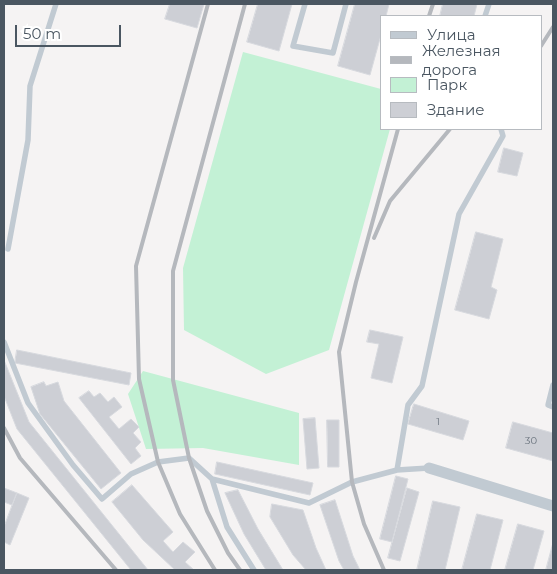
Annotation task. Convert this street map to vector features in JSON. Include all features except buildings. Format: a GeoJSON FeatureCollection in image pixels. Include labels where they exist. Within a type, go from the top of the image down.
{"type":"FeatureCollection","features":[{"type":"Feature","properties":{"kind":"street"},"geometry":{"type":"LineString","coordinates":[[430,468],[553,506]]}},
{"type":"Feature","properties":{"kind":"lane"},"geometry":{"type":"LineString","coordinates":[[8,249],[28,140],[30,86],[56,4]]}},
{"type":"Feature","properties":{"kind":"lane"},"geometry":{"type":"LineString","coordinates":[[305,4],[294,46],[333,53],[346,4]]}},
{"type":"Feature","properties":{"kind":"lane"},"geometry":{"type":"LineString","coordinates":[[397,470],[408,405],[422,386],[459,214],[503,136],[501,130]]}},
{"type":"Feature","properties":{"kind":"lane"},"geometry":{"type":"LineString","coordinates":[[4,342],[28,403],[73,465],[102,499],[131,474],[158,462],[189,458],[212,479],[310,503],[352,482],[397,470],[430,468]]}},
{"type":"Feature","properties":{"kind":"lane"},"geometry":{"type":"LineString","coordinates":[[553,385],[548,405],[553,407]]}},
{"type":"Feature","properties":{"kind":"lane"},"geometry":{"type":"LineString","coordinates":[[212,479],[228,527],[254,570]]}},
{"type":"Feature","properties":{"kind":"green space"},"geometry":{"type":"Polygon","coordinates":[[[243,52],[380,89],[380,130],[390,130],[329,350],[266,374],[184,330],[183,268],[243,52]]]}},
{"type":"Feature","properties":{"kind":"green space"},"geometry":{"type":"Polygon","coordinates":[[[143,371],[299,413],[299,465],[203,448],[146,449],[128,394],[143,371]]]}},
{"type":"Feature","properties":{"kind":"railway"},"geometry":{"type":"LineString","coordinates":[[208,4],[136,266],[139,379],[158,462],[180,514],[215,570]]}},
{"type":"Feature","properties":{"kind":"railway"},"geometry":{"type":"LineString","coordinates":[[240,570],[228,553],[207,511],[189,458],[173,380],[173,271],[245,4]]}},
{"type":"Feature","properties":{"kind":"railway"},"geometry":{"type":"LineString","coordinates":[[429,15],[433,4]]}},
{"type":"Feature","properties":{"kind":"railway"},"geometry":{"type":"LineString","coordinates":[[542,44],[553,27]]}},
{"type":"Feature","properties":{"kind":"railway"},"geometry":{"type":"LineString","coordinates":[[384,570],[364,524],[352,482],[339,352],[398,130]]}},
{"type":"Feature","properties":{"kind":"railway"},"geometry":{"type":"LineString","coordinates":[[374,238],[390,201],[449,130]]}},
{"type":"Feature","properties":{"kind":"railway"},"geometry":{"type":"LineString","coordinates":[[4,428],[20,458],[116,570]]}}]}
